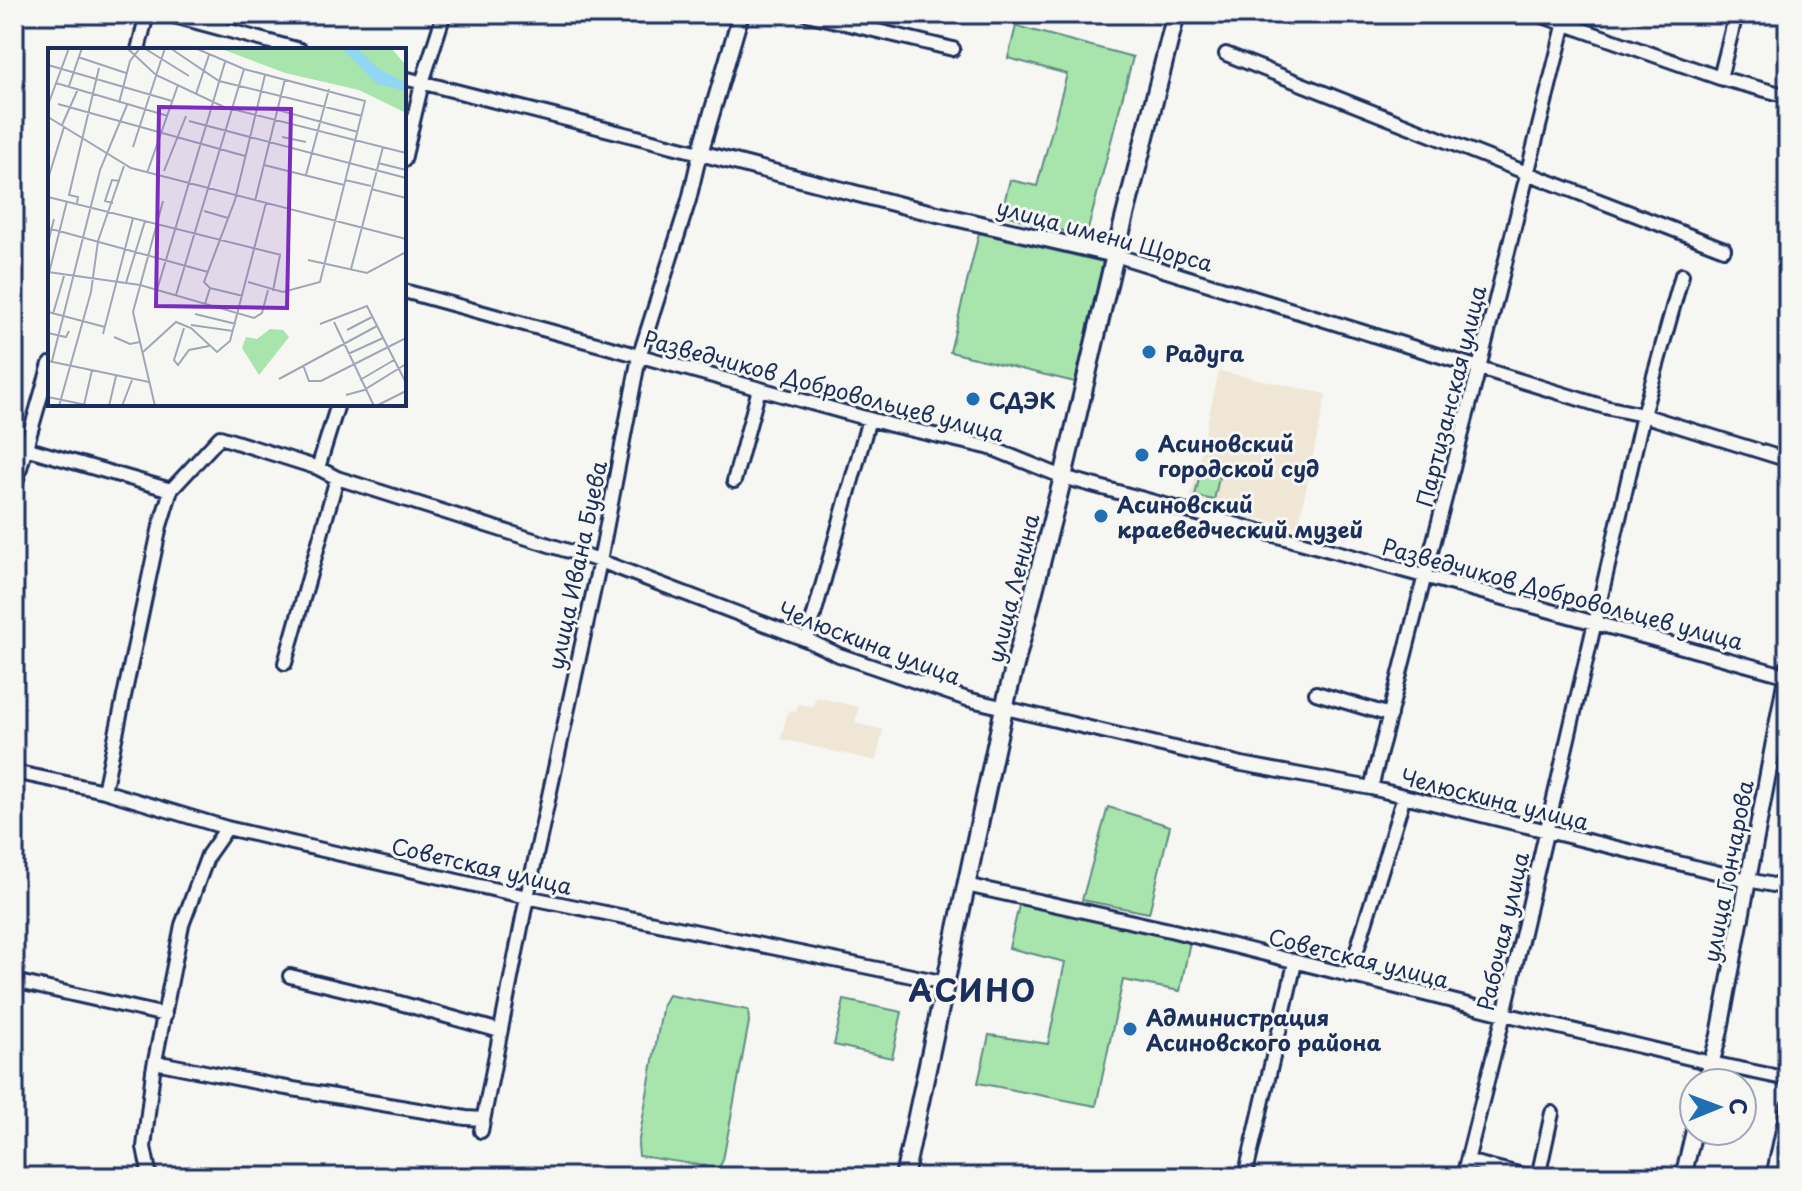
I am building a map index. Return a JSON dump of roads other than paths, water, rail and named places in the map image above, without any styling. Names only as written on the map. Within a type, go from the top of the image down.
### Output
[{"type":"main road","name":"улица Ленина","points":[[904,1177],[1004,708],[1176,14]]},
{"type":"street","points":[[138,48],[147,14]]},
{"type":"street","points":[[167,14],[293,48]]},
{"type":"street","points":[[406,151],[422,83],[444,14]]},
{"type":"street","name":"улица Ивана Буева","points":[[155,1062],[466,1118],[482,1125],[527,897],[600,561],[639,357],[689,200],[741,14]]},
{"type":"street","points":[[807,14],[953,49]]},
{"type":"street","points":[[1537,14],[1565,19],[1720,78],[1788,96]]},
{"type":"street","points":[[1720,78],[1736,14]]},
{"type":"street","name":"Партизанская улица","points":[[1371,788],[1565,19]]},
{"type":"street","points":[[1226,54],[1724,249]]},
{"type":"street","name":"улица имени Щорса","points":[[406,79],[916,209],[1115,255],[1605,407],[1643,415],[1788,460]]},
{"type":"street","name":"Рабочая улица","points":[[1463,1177],[1504,1014],[1643,415],[1682,275]]},
{"type":"street","name":"Разведчиков Добровольцев улица","points":[[406,292],[869,419],[991,448],[1063,477],[1787,673]]},
{"type":"street","points":[[14,489],[48,371]]},
{"type":"street","points":[[734,481],[759,389]]},
{"type":"street","points":[[318,468],[337,406]]},
{"type":"street","points":[[807,640],[869,419]]},
{"type":"street","name":"Челюскина улица","points":[[171,490],[220,437],[318,468],[337,478],[600,561],[839,655],[967,699],[1242,764],[1371,788],[1788,888]]},
{"type":"street","points":[[25,448],[171,490],[160,526],[104,791]]},
{"type":"street","points":[[285,663],[337,478]]},
{"type":"street","name":"улица Гончарова","points":[[1710,1067],[1719,1035],[1787,673]]},
{"type":"street","points":[[1316,693],[1390,715]]},
{"type":"street","name":"Советская улица","points":[[14,772],[104,791],[227,828],[527,897],[946,983]]},
{"type":"street","points":[[1349,976],[1404,796]]},
{"type":"street","points":[[150,1177],[144,1147],[155,1062],[182,925],[208,855],[227,828]]},
{"type":"street","name":"Советская улица","points":[[966,885],[1174,931],[1504,1014],[1788,1079]]},
{"type":"street","points":[[1245,1177],[1295,963]]},
{"type":"street","points":[[290,976],[500,1031]]},
{"type":"street","points":[[14,981],[165,1015]]},
{"type":"street","points":[[1773,1177],[1788,1106]]},
{"type":"street","points":[[1538,1177],[1552,1113]]},
{"type":"street","points":[[1683,1177],[1690,1147]]},
{"type":"street","points":[[1467,1161],[1531,1177]]},
{"type":"place","name":"Радуга","points":[[1149,352]]},
{"type":"place","name":"СДЭК","points":[[973,399]]},
{"type":"place","name":"Асиновский городской суд","points":[[1142,455]]},
{"type":"place","name":"Асиновский краеведческий музей","points":[[1101,516]]},
{"type":"place","name":"Администрация Асиновского района","points":[[1130,1029]]},
{"type":"district","name":"АСИНО","points":[[973,989]]}]
